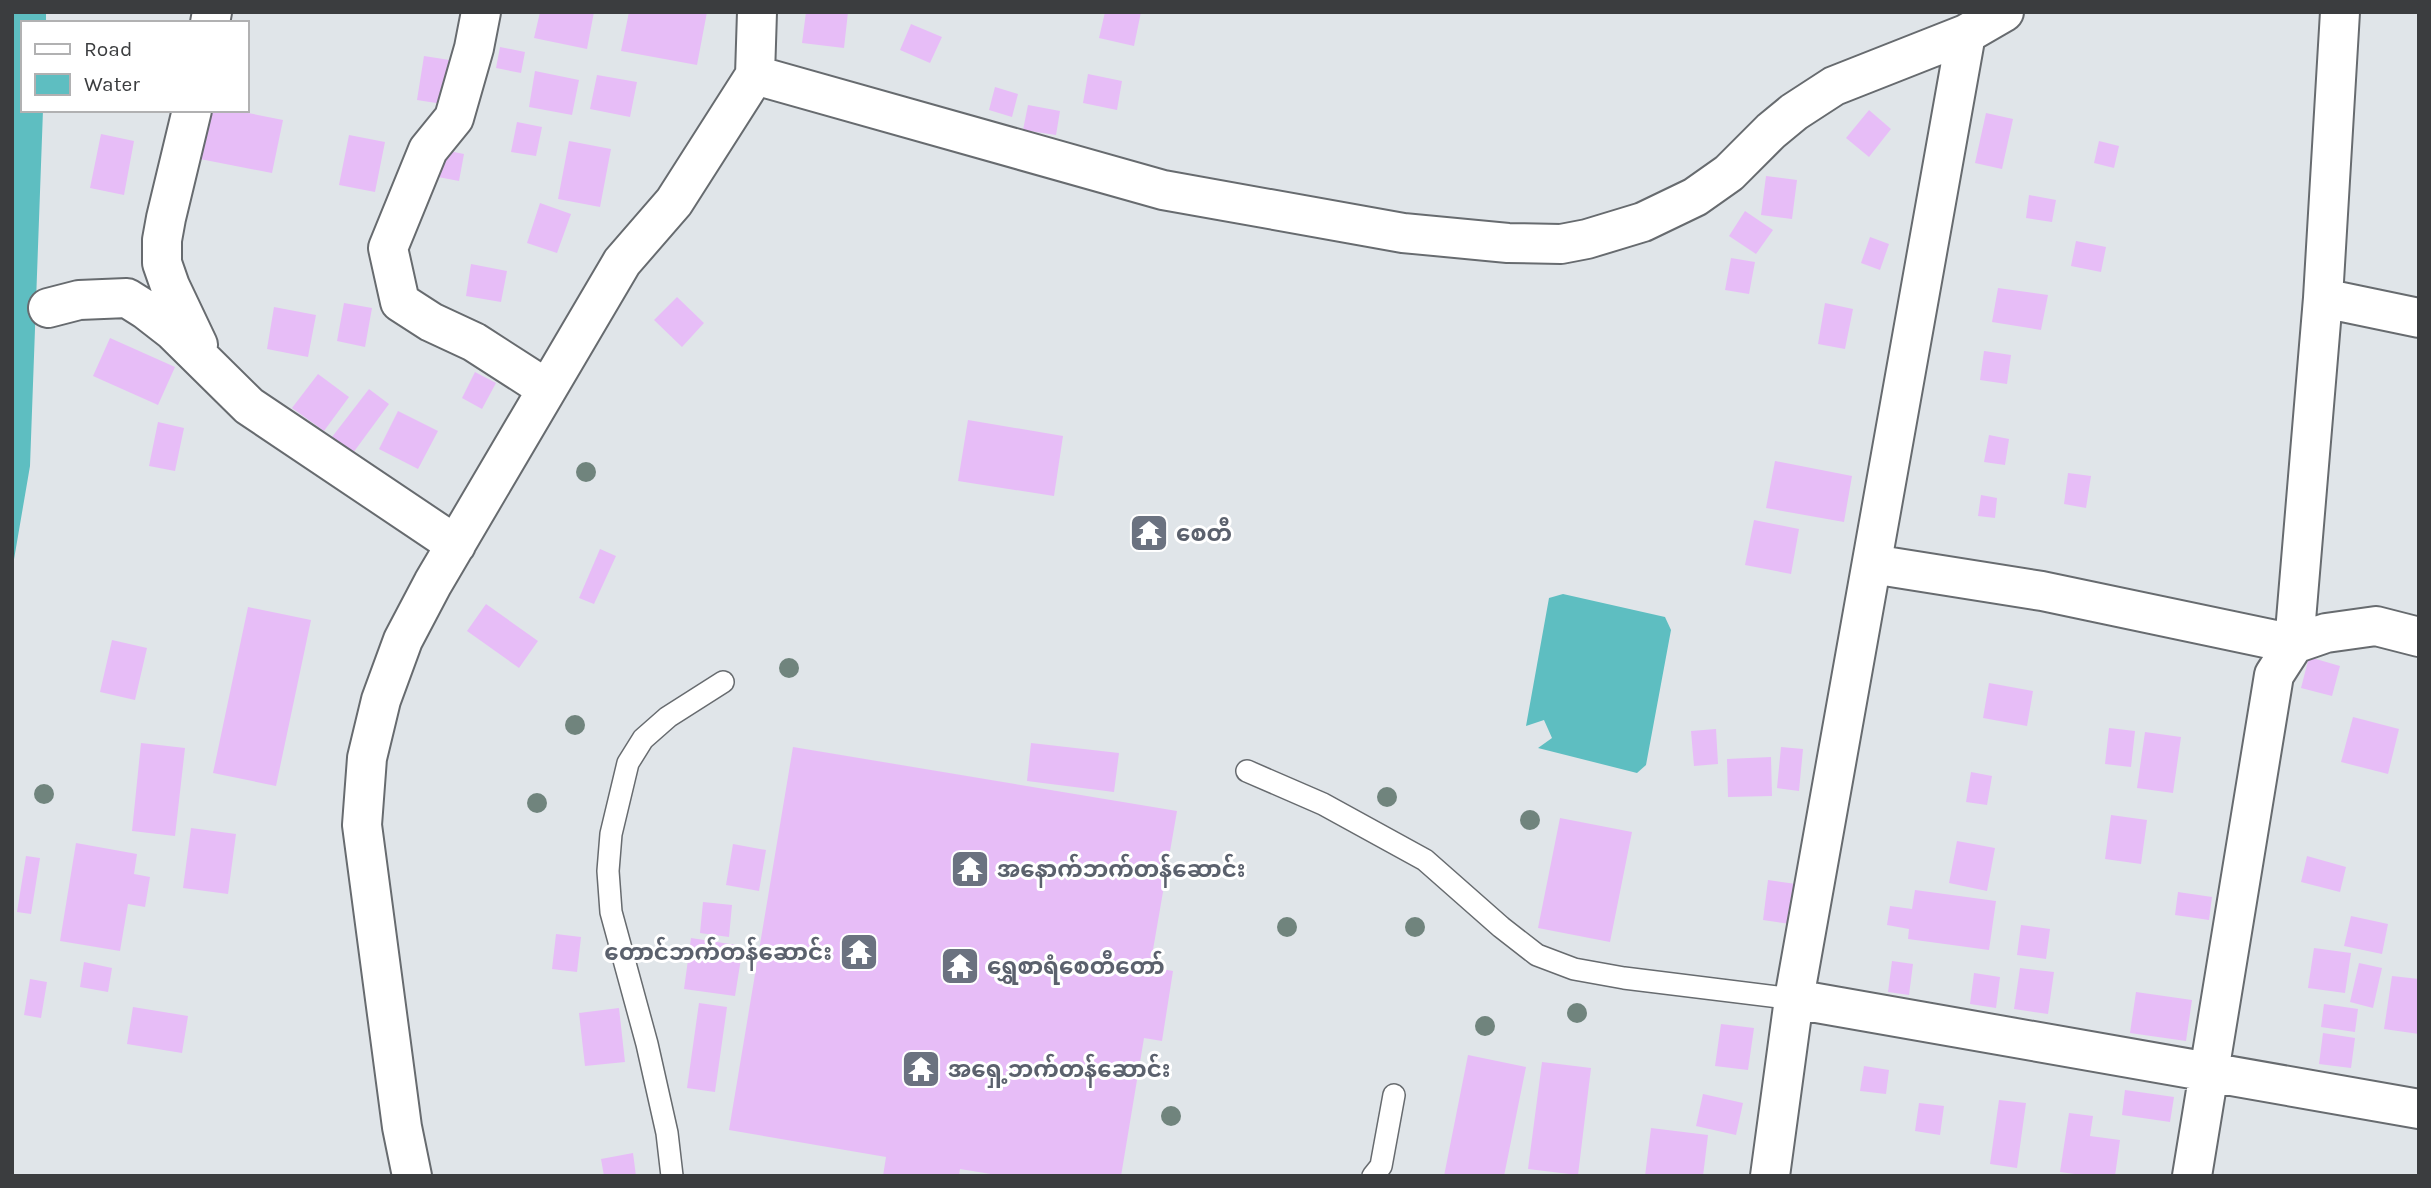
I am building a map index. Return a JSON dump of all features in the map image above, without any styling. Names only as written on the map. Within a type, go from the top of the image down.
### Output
[{"type":"street","points":[[481,12],[474,48],[453,118],[428,150],[388,248],[400,302],[431,322],[474,342],[547,389]]},
{"type":"street","points":[[412,1176],[402,1127],[362,825],[367,758],[381,701],[403,640],[622,262],[674,202],[755,75],[757,12]]},
{"type":"street","points":[[755,75],[1163,190],[1403,233],[1508,243],[1561,244],[1643,222],[1695,197],[1729,173],[1794,112],[1834,86],[1966,34],[2004,12]]},
{"type":"street","points":[[2192,1176],[2274,675],[2294,644],[2323,298],[2340,12]]},
{"type":"street","points":[[1770,1176],[1794,999],[1966,34]]},
{"type":"street","points":[[192,112],[166,218],[162,263],[208,368]]},
{"type":"street","points":[[48,308],[79,299],[128,298],[173,331],[249,406],[456,545]]},
{"type":"street","points":[[2323,298],[2419,318]]},
{"type":"street","points":[[1872,564],[2042,591],[2294,644],[2326,632],[2376,626],[2419,637]]},
{"type":"street","points":[[1794,999],[2419,1109]]},
{"type":"lane","points":[[672,1176],[667,1133],[647,1044],[611,912],[608,871],[611,834],[628,764],[643,739],[668,717],[723,682]]},
{"type":"lane","points":[[1247,771],[1323,804],[1425,860],[1537,955],[1574,969],[1624,978],[1794,999]]},
{"type":"lane","points":[[1373,1176],[1381,1166],[1394,1095]]},
{"type":"water","points":[[12,12],[46,12],[46,21],[21,21],[21,112],[43,112],[30,466],[12,571]]},
{"type":"water","points":[[1563,594],[1665,617],[1671,630],[1646,765],[1637,773],[1538,748],[1552,738],[1544,720],[1526,726],[1549,598]]},
{"type":"building","points":[[540,12],[594,12],[587,49],[534,38]]},
{"type":"building","points":[[629,12],[707,12],[697,65],[621,51]]},
{"type":"building","points":[[806,12],[848,12],[844,48],[802,43]]},
{"type":"building","points":[[1105,12],[1141,12],[1134,46],[1099,38]]},
{"type":"building","points":[[911,24],[942,37],[930,63],[900,50]]},
{"type":"building","points":[[500,47],[525,52],[521,73],[496,68]]},
{"type":"building","points":[[424,56],[456,61],[449,105],[417,100]]},
{"type":"building","points":[[535,71],[579,80],[572,115],[529,107]]},
{"type":"building","points":[[1088,74],[1122,81],[1117,110],[1083,103]]},
{"type":"building","points":[[597,75],[637,82],[630,117],[590,109]]},
{"type":"building","points":[[995,87],[1018,94],[1012,117],[989,110]]},
{"type":"building","points":[[1028,105],[1060,111],[1056,135],[1023,130]]},
{"type":"building","points":[[1869,110],[1891,129],[1869,157],[1846,138]]},
{"type":"building","points":[[209,112],[243,112],[283,120],[272,173],[200,159]]},
{"type":"building","points":[[1986,113],[2013,119],[2002,169],[1975,163]]},
{"type":"building","points":[[517,122],[542,127],[536,156],[511,152]]},
{"type":"building","points":[[101,134],[134,141],[124,195],[90,188]]},
{"type":"building","points":[[349,135],[385,142],[375,192],[339,185]]},
{"type":"building","points":[[569,141],[611,149],[600,207],[558,199]]},
{"type":"building","points":[[2099,141],[2119,146],[2114,168],[2094,163]]},
{"type":"building","points":[[444,150],[464,154],[459,181],[438,177]]},
{"type":"building","points":[[1766,176],[1797,180],[1792,219],[1761,215]]},
{"type":"building","points":[[2029,195],[2056,200],[2052,222],[2026,218]]},
{"type":"building","points":[[540,203],[571,214],[557,253],[527,243]]},
{"type":"building","points":[[1745,211],[1773,230],[1756,254],[1729,236]]},
{"type":"building","points":[[1870,237],[1889,244],[1880,270],[1861,263]]},
{"type":"building","points":[[2076,241],[2106,247],[2101,272],[2071,266]]},
{"type":"building","points":[[1731,258],[1755,262],[1749,294],[1725,290]]},
{"type":"building","points":[[471,264],[507,271],[501,302],[466,296]]},
{"type":"building","points":[[1998,288],[2048,295],[2041,330],[1992,322]]},
{"type":"building","points":[[677,297],[704,323],[682,347],[654,320]]},
{"type":"building","points":[[344,303],[372,308],[365,347],[337,341]]},
{"type":"building","points":[[1825,303],[1853,309],[1845,349],[1818,344]]},
{"type":"building","points":[[274,307],[316,315],[308,357],[267,349]]},
{"type":"building","points":[[110,338],[175,367],[158,405],[93,376]]},
{"type":"building","points":[[1984,351],[2011,355],[2007,384],[1980,380]]},
{"type":"building","points":[[475,372],[496,383],[482,409],[462,398]]},
{"type":"building","points":[[318,374],[349,397],[324,431],[292,408]]},
{"type":"building","points":[[369,389],[389,404],[353,453],[332,437]]},
{"type":"building","points":[[398,411],[438,431],[418,469],[379,449]]},
{"type":"building","points":[[968,420],[1063,436],[1054,496],[958,481]]},
{"type":"building","points":[[158,422],[184,428],[175,471],[149,466]]},
{"type":"building","points":[[1989,435],[2009,439],[2005,465],[1984,462]]},
{"type":"building","points":[[1775,461],[1852,476],[1844,522],[1766,508]]},
{"type":"building","points":[[2068,473],[2091,476],[2086,508],[2064,504]]},
{"type":"building","points":[[1981,495],[1997,498],[1995,518],[1978,516]]},
{"type":"building","points":[[1754,520],[1799,529],[1791,574],[1745,565]]},
{"type":"building","points":[[600,549],[616,556],[594,604],[579,598]]},
{"type":"building","points":[[486,604],[538,641],[519,668],[467,631]]},
{"type":"building","points":[[248,607],[311,620],[276,786],[213,773]]},
{"type":"building","points":[[112,640],[147,648],[135,700],[100,692]]},
{"type":"building","points":[[2309,657],[2340,666],[2332,696],[2301,688]]},
{"type":"building","points":[[1989,683],[2033,691],[2027,726],[1983,718]]},
{"type":"building","points":[[2353,717],[2399,729],[2388,774],[2341,762]]},
{"type":"building","points":[[2109,728],[2135,731],[2131,767],[2105,764]]},
{"type":"building","points":[[1716,729],[1718,764],[1694,766],[1691,731]]},
{"type":"building","points":[[2145,732],[2181,737],[2173,793],[2137,788]]},
{"type":"building","points":[[141,743],[185,748],[175,836],[132,831]]},
{"type":"building","points":[[1031,743],[1119,753],[1114,792],[1027,781]]},
{"type":"building","points":[[793,747],[1177,811],[1150,967],[1173,971],[1162,1041],[1144,1038],[1121,1176],[1003,1176],[960,1169],[959,1176],[883,1176],[886,1157],[729,1130]]},
{"type":"building","points":[[1781,747],[1803,749],[1799,791],[1777,788]]},
{"type":"building","points":[[1771,757],[1772,796],[1728,797],[1727,759]]},
{"type":"building","points":[[1971,772],[1992,776],[1987,805],[1966,802]]},
{"type":"building","points":[[2111,815],[2147,820],[2141,864],[2105,859]]},
{"type":"building","points":[[1560,818],[1632,832],[1610,942],[1538,928]]},
{"type":"building","points":[[191,828],[236,834],[228,894],[183,888]]},
{"type":"building","points":[[1957,841],[1995,848],[1987,891],[1949,883]]},
{"type":"building","points":[[76,843],[137,854],[134,874],[150,877],[145,907],[128,904],[120,951],[60,941]]},
{"type":"building","points":[[733,844],[766,850],[759,891],[726,885]]},
{"type":"building","points":[[26,856],[40,858],[31,914],[17,912]]},
{"type":"building","points":[[2307,856],[2346,867],[2340,892],[2301,882]]},
{"type":"building","points":[[1768,880],[1796,884],[1790,924],[1763,920]]},
{"type":"building","points":[[1915,890],[1996,901],[1989,950],[1908,939],[1909,929],[1887,925],[1890,906],[1912,909]]},
{"type":"building","points":[[2178,892],[2212,897],[2209,920],[2175,915]]},
{"type":"building","points":[[703,902],[732,905],[729,937],[700,933]]},
{"type":"building","points":[[2351,916],[2388,924],[2382,954],[2344,946]]},
{"type":"building","points":[[2021,925],[2050,929],[2046,959],[2017,955]]},
{"type":"building","points":[[556,934],[581,937],[577,972],[552,969]]},
{"type":"building","points":[[691,938],[743,946],[735,996],[684,989]]},
{"type":"building","points":[[2314,948],[2351,953],[2345,993],[2308,988]]},
{"type":"building","points":[[1892,961],[1913,964],[1909,995],[1888,992]]},
{"type":"building","points":[[84,962],[112,968],[108,992],[80,987]]},
{"type":"building","points":[[2359,963],[2382,968],[2373,1008],[2350,1002]]},
{"type":"building","points":[[2020,968],[2054,972],[2048,1014],[2014,1009]]},
{"type":"building","points":[[1974,973],[2000,977],[1996,1008],[1970,1004]]},
{"type":"building","points":[[2392,976],[2419,979],[2419,1034],[2384,1029]]},
{"type":"building","points":[[30,979],[47,982],[41,1018],[24,1015]]},
{"type":"building","points":[[2136,992],[2192,1000],[2186,1041],[2130,1033]]},
{"type":"building","points":[[699,1003],[727,1007],[715,1092],[687,1088]]},
{"type":"building","points":[[2324,1004],[2358,1009],[2355,1032],[2321,1027]]},
{"type":"building","points":[[133,1007],[188,1016],[182,1053],[127,1044]]},
{"type":"building","points":[[619,1008],[625,1062],[585,1066],[579,1013]]},
{"type":"building","points":[[1721,1024],[1754,1028],[1748,1070],[1715,1066]]},
{"type":"building","points":[[2323,1033],[2355,1038],[2351,1068],[2319,1064]]},
{"type":"building","points":[[1468,1055],[1526,1067],[1504,1176],[1444,1176]]},
{"type":"building","points":[[1542,1062],[1591,1068],[1578,1175],[1528,1169]]},
{"type":"building","points":[[1864,1066],[1889,1070],[1886,1094],[1860,1091]]},
{"type":"building","points":[[2125,1090],[2174,1097],[2170,1122],[2122,1115]]},
{"type":"building","points":[[1703,1094],[1743,1103],[1736,1135],[1696,1126]]},
{"type":"building","points":[[1999,1100],[2026,1103],[2017,1168],[1990,1164]]},
{"type":"building","points":[[1919,1103],[1944,1106],[1940,1135],[1915,1131]]},
{"type":"building","points":[[2069,1113],[2093,1116],[2090,1136],[2120,1140],[2115,1176],[2060,1172]]},
{"type":"building","points":[[1651,1128],[1708,1135],[1703,1176],[1645,1176]]},
{"type":"building","points":[[633,1153],[636,1176],[604,1176],[601,1159]]},
{"type":"place","name":"စေတီ","points":[[1149,533]]},
{"type":"place","name":"အနောက်ဘက်တန်ဆောင်း","points":[[970,869]]},
{"type":"place","name":"တောင်ဘက်တန်ဆောင်း","points":[[859,952]]},
{"type":"place","name":"ရွှေစာရံစေတီတော်","points":[[960,966]]},
{"type":"place","name":"အရှေ့ဘက်တန်ဆောင်း","points":[[921,1069]]}]
